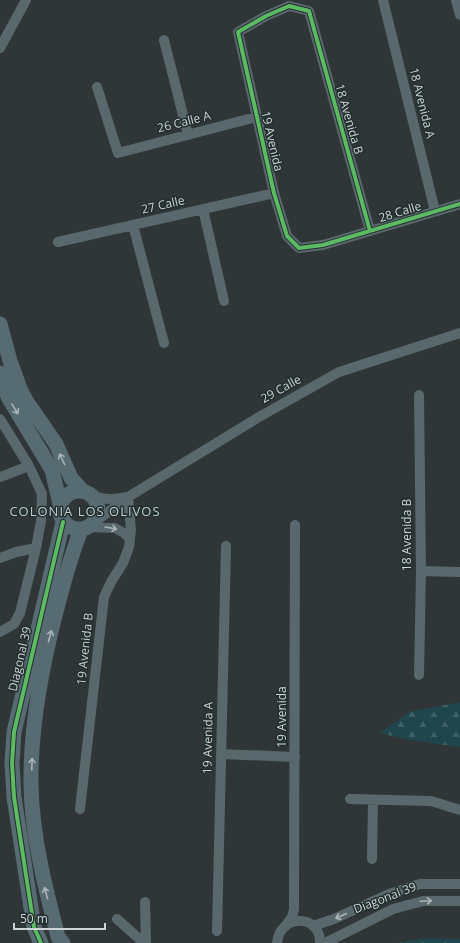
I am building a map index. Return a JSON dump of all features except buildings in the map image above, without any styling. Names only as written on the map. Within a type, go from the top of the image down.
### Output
[{"type":"street","points":[[0,48],[26,0]]},
{"type":"street","name":"18 Avenida A","points":[[383,0],[435,211]]},
{"type":"street","points":[[456,0],[460,15]]},
{"type":"street","name":"18 Avenida B","points":[[238,32],[266,16],[289,6],[309,11],[370,231]]},
{"type":"street","name":"19 Avenida","points":[[238,32],[274,193],[287,236],[299,248]]},
{"type":"street","points":[[164,40],[188,135]]},
{"type":"street","name":"26 Calle A","points":[[97,86],[118,153],[256,117]]},
{"type":"street","name":"27 Calle","points":[[58,242],[274,193]]},
{"type":"street","name":"28 Calle","points":[[299,248],[323,245],[460,204]]},
{"type":"street","points":[[203,209],[224,301]]},
{"type":"street","points":[[133,225],[164,344]]},
{"type":"street","points":[[0,324],[10,360],[21,391],[56,444],[71,478],[95,500],[98,511],[88,526]]},
{"type":"street","name":"29 Calle","points":[[88,526],[128,497],[259,417],[339,372],[460,333]]},
{"type":"street","points":[[0,373],[8,397],[52,470],[60,504],[60,516],[63,522],[71,528],[88,526],[115,528],[120,530],[130,539]]},
{"type":"street","name":"18 Avenida B","points":[[419,396],[421,571],[419,675]]},
{"type":"street","name":"Diagonal 39","points":[[0,419],[29,466],[42,494],[41,521],[20,614],[14,624],[2,631]]},
{"type":"street","points":[[0,478],[29,466]]},
{"type":"street","points":[[60,504],[69,493],[76,491],[88,493]]},
{"type":"street","name":"29 Calle","points":[[88,493],[101,499],[118,499],[128,497]]},
{"type":"street","name":"19 Avenida B","points":[[80,809],[104,597],[127,554],[131,530],[128,497]]},
{"type":"street","name":"Diagonal 39","points":[[41,943],[34,927],[14,797],[12,763],[14,732],[63,522]]},
{"type":"street","name":"19 Avenida","points":[[274,942],[279,932],[292,917],[294,909],[295,525]]},
{"type":"street","name":"Diagonal 39","points":[[63,943],[58,937],[45,887],[35,832],[31,785],[33,736],[47,648],[72,554],[88,526]]},
{"type":"street","name":"19 Avenida A","points":[[217,931],[226,546]]},
{"type":"street","points":[[0,558],[16,552],[36,548]]},
{"type":"street","points":[[421,571],[460,572]]},
{"type":"street","points":[[221,754],[295,758]]},
{"type":"street","points":[[350,799],[431,801],[460,810]]},
{"type":"street","points":[[372,860],[373,800]]},
{"type":"street","name":"Diagonal 39","points":[[313,926],[334,919],[389,894],[420,884],[460,884]]},
{"type":"street","name":"Diagonal 39","points":[[325,943],[394,909],[423,901],[460,901]]},
{"type":"street","points":[[145,902],[145,943]]},
{"type":"street","points":[[294,909],[297,916],[302,921],[313,926],[318,934],[320,943]]},
{"type":"street","points":[[117,919],[145,943]]},
{"type":"street","points":[[287,924],[302,921]]},
{"type":"green space","points":[[460,702],[460,747],[409,740],[380,733],[409,712]]},
{"type":"green space","points":[[426,938],[460,939],[460,943],[396,943]]},
{"type":"cycle path","points":[[370,231],[309,11],[289,6],[266,16],[238,32],[274,193],[287,236],[299,248],[323,245],[460,204]]},
{"type":"cycle path","points":[[41,943],[34,927],[14,797],[12,763],[14,732],[63,522]]},
{"type":"district","name":"COLONIA LOS OLIVOS","points":[[85,511]]}]
